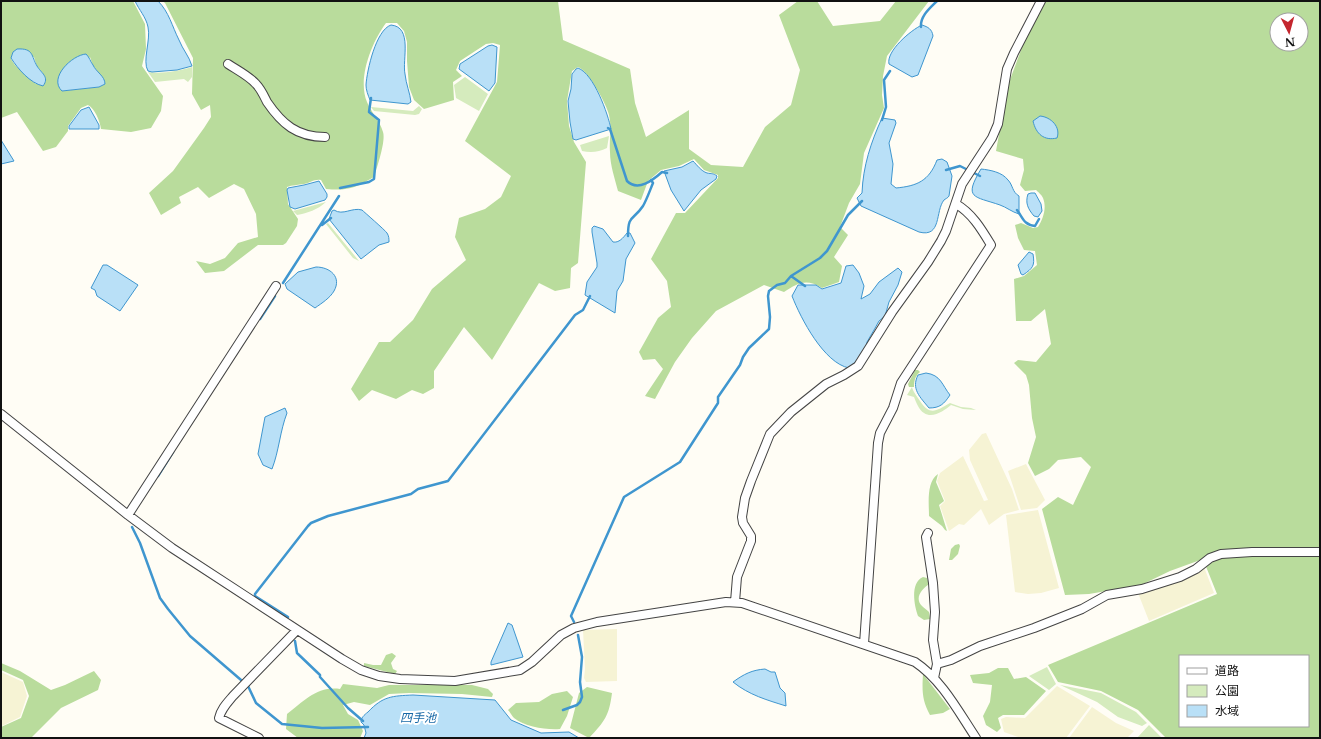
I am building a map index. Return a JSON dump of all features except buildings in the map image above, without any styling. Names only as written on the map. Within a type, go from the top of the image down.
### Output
[{"type":"street","points":[[735,602],[737,577],[751,541],[751,536],[743,523],[742,517],[745,498],[750,481],[770,434],[790,412],[826,384],[858,366],[892,312],[928,262],[941,241],[956,204],[962,184],[992,138],[998,124],[1007,69],[1041,1]]},
{"type":"street","points":[[228,64],[256,83],[268,104],[280,119],[296,131],[306,136],[325,137]]},
{"type":"street","points":[[864,644],[878,443],[880,433],[893,408],[901,383],[991,245],[971,216],[956,204]]},
{"type":"street","points":[[128,515],[276,286]]},
{"type":"street","points":[[1,414],[172,548],[361,670],[379,676],[400,679],[455,681],[520,670],[532,662],[561,635],[574,628],[605,621],[726,602],[735,602],[742,603],[915,662],[934,678],[976,738]]},
{"type":"street","points":[[928,534],[926,537],[933,583],[935,612],[933,640],[936,664],[934,678]]},
{"type":"street","points":[[936,664],[951,660],[980,646],[1034,628],[1082,609],[1106,595],[1142,589],[1180,577],[1196,569],[1210,558],[1221,554],[1252,552],[1320,552]]},
{"type":"street","points":[[259,738],[219,718],[224,706],[297,630]]},
{"type":"shaded area","points":[[986,433],[1012,489],[1019,510],[1004,514],[989,525],[981,509],[964,525],[959,524],[949,531],[940,506],[945,501],[937,481],[940,473],[963,456],[984,501],[988,500],[970,460],[969,450],[982,434]]},
{"type":"shaded area","points":[[1026,464],[1045,500],[1037,508],[1021,510],[1008,471]]},
{"type":"shaded area","points":[[1038,510],[1059,588],[1041,593],[1028,594],[1015,592],[1006,515]]},
{"type":"shaded area","points":[[1204,567],[1214,593],[1149,621],[1138,593]]},
{"type":"shaded area","points":[[617,629],[617,681],[586,682],[584,678],[583,630]]},
{"type":"shaded area","points":[[1,672],[23,682],[27,696],[20,717],[2,726],[1,725]]},
{"type":"shaded area","points":[[1057,686],[1090,706],[1066,738],[1021,738],[1004,732],[1001,719],[1006,717],[1025,718]]},
{"type":"shaded area","points":[[1092,707],[1116,723],[1134,731],[1127,738],[1069,738]]},
{"type":"green space","points":[[1,1],[133,1],[145,24],[146,49],[142,66],[163,96],[161,111],[151,128],[131,132],[101,129],[97,116],[93,109],[88,105],[81,108],[68,126],[68,131],[56,147],[43,151],[17,112],[1,118]],"holes":[[[13,52],[34,57],[37,67],[43,73],[36,84],[15,65],[11,59]],[[90,57],[93,66],[103,78],[105,84],[99,87],[62,91]]]},
{"type":"green space","points":[[162,1],[558,1],[563,40],[630,69],[635,103],[646,137],[689,110],[689,149],[711,165],[743,167],[765,127],[791,105],[800,70],[779,15],[798,1],[817,1],[833,26],[880,21],[896,1],[929,1],[887,56],[883,76],[882,95],[884,108],[864,153],[860,184],[849,203],[840,227],[848,235],[834,257],[842,266],[839,282],[822,288],[807,282],[798,284],[784,292],[764,285],[716,311],[692,338],[675,362],[655,399],[645,396],[663,369],[655,359],[643,360],[639,352],[658,318],[671,307],[667,281],[651,259],[676,213],[685,213],[718,178],[718,175],[704,170],[694,159],[679,166],[661,170],[648,181],[641,200],[618,191],[611,162],[608,110],[592,81],[587,74],[578,67],[572,71],[567,101],[569,126],[574,142],[586,162],[578,263],[571,268],[570,288],[555,291],[539,283],[492,360],[464,327],[434,371],[434,388],[423,394],[412,390],[396,399],[372,390],[359,401],[351,389],[379,342],[390,342],[413,320],[432,289],[466,260],[455,237],[459,218],[485,209],[501,197],[511,176],[465,141],[497,82],[500,45],[493,43],[486,44],[460,61],[456,70],[462,76],[453,82],[454,100],[424,109],[414,100],[409,87],[407,42],[404,31],[397,23],[386,23],[371,50],[365,71],[364,82],[364,92],[367,102],[380,124],[384,136],[381,154],[374,177],[362,184],[340,190],[326,189],[321,180],[287,187],[288,204],[298,219],[297,226],[286,243],[283,245],[258,245],[224,271],[205,273],[196,261],[210,264],[225,258],[238,243],[258,237],[256,214],[244,189],[234,184],[209,198],[198,187],[179,197],[181,203],[161,215],[149,193],[173,171],[211,117],[210,105],[201,110],[192,94],[193,58],[165,3]]},
{"type":"green space","points":[[1046,1],[1320,1],[1320,738],[1166,738],[1138,710],[1101,691],[1058,682],[1048,665],[1217,594],[1203,559],[1170,571],[1141,585],[1089,594],[1065,595],[1042,509],[1058,497],[1073,505],[1091,467],[1081,457],[1058,460],[1049,469],[1035,476],[1028,463],[1036,437],[1032,418],[1029,385],[1026,375],[1014,363],[1018,360],[1036,362],[1051,344],[1045,309],[1031,321],[1016,321],[1014,279],[1024,276],[1037,265],[1035,251],[1024,250],[1018,238],[1015,225],[1021,223],[1033,228],[1038,227],[1043,217],[1045,206],[1041,195],[1036,190],[1025,191],[1020,185],[1024,170],[1023,159],[996,151],[1008,85],[1024,42]]},
{"type":"green space","points":[[192,67],[192,77],[188,82],[184,79],[155,82],[148,72],[170,72]]},
{"type":"green space","points":[[465,77],[488,94],[479,111],[456,98],[454,85]]},
{"type":"green space","points":[[419,106],[422,109],[419,114],[415,115],[374,111],[371,107],[413,111]]},
{"type":"green space","points":[[609,136],[607,148],[595,152],[582,151],[580,145]]},
{"type":"green space","points":[[326,202],[316,209],[305,213],[297,215],[293,211]]},
{"type":"green space","points":[[328,223],[359,261],[353,258],[326,224]]},
{"type":"green space","points":[[915,370],[920,372],[915,379],[914,387],[909,387],[908,384]]},
{"type":"green space","points":[[912,387],[927,409],[934,411],[950,403],[976,410],[963,409],[951,405],[939,413],[927,415],[918,406],[914,397],[907,395]]},
{"type":"green space","points":[[938,474],[936,482],[944,501],[939,505],[947,531],[929,516],[930,488],[934,478]]},
{"type":"green space","points":[[959,544],[958,554],[952,560],[949,560],[951,549],[955,545]]},
{"type":"green space","points":[[923,577],[927,578],[929,584],[920,594],[919,600],[922,606],[929,612],[930,619],[924,620],[918,616],[914,600],[916,584]]},
{"type":"green space","points":[[392,653],[396,656],[391,663],[393,669],[397,671],[395,674],[364,666],[364,663],[381,665],[386,655]]},
{"type":"green space","points":[[1,663],[20,671],[51,690],[94,671],[101,680],[98,690],[61,708],[31,738],[1,738],[1,727],[21,718],[29,696],[23,680],[1,670]]},
{"type":"green space","points":[[1047,667],[1056,684],[1049,690],[1029,676]]},
{"type":"green space","points":[[998,668],[1008,668],[1014,679],[1026,677],[1046,691],[1024,715],[1003,715],[998,718],[1001,728],[997,732],[986,725],[983,716],[990,702],[992,685],[973,683],[970,675],[989,673]]},
{"type":"green space","points":[[923,674],[950,709],[943,713],[930,715],[925,705],[923,695]]},
{"type":"green space","points":[[343,684],[377,688],[389,685],[472,685],[488,689],[493,694],[492,697],[462,694],[389,694],[370,705],[354,702],[343,705],[348,714],[358,720],[363,731],[360,738],[298,738],[286,729],[287,714],[299,704],[318,692],[340,689]]},
{"type":"green space","points":[[1060,685],[1101,693],[1136,712],[1147,723],[1142,726],[1118,717],[1097,702]]},
{"type":"green space","points":[[587,687],[612,693],[608,713],[599,727],[589,738],[570,728],[579,693]]},
{"type":"green space","points":[[567,691],[573,697],[567,716],[560,729],[548,729],[524,724],[514,718],[508,710],[516,703],[539,702],[552,694]]},
{"type":"green space","points":[[1149,725],[1162,738],[1137,738]]},
{"type":"water","points":[[135,1],[158,1],[162,5],[168,14],[192,66],[177,70],[148,71],[146,67],[146,56],[149,32],[146,20]]},
{"type":"water","points":[[391,25],[398,27],[404,38],[404,68],[411,102],[408,104],[370,100],[367,91],[367,78],[373,51],[381,34]]},
{"type":"water","points":[[922,25],[932,32],[933,36],[918,75],[912,77],[889,64],[889,59],[895,47],[912,31]]},
{"type":"water","points":[[492,45],[497,47],[495,83],[489,91],[459,69],[460,64]]},
{"type":"water","points":[[17,49],[26,50],[31,53],[46,80],[43,86],[29,79],[11,58],[13,52]]},
{"type":"water","points":[[86,54],[104,79],[105,84],[99,87],[62,91],[58,86],[60,74],[74,58]]},
{"type":"water","points":[[578,68],[584,72],[595,86],[607,114],[611,129],[576,140],[573,139],[568,101],[571,89],[572,74]]},
{"type":"water","points":[[89,107],[99,125],[99,129],[69,129],[69,126],[81,110]]},
{"type":"water","points":[[1040,116],[1048,118],[1054,123],[1058,130],[1057,138],[1052,139],[1044,137],[1038,133],[1033,121]]},
{"type":"water","points":[[882,118],[895,120],[896,123],[889,143],[893,164],[891,184],[896,188],[916,184],[926,178],[937,160],[942,159],[947,162],[952,176],[949,196],[941,205],[937,222],[931,231],[926,233],[919,232],[861,206],[857,198],[862,193],[868,154]]},
{"type":"water","points":[[1,140],[14,161],[1,164]]},
{"type":"water","points":[[693,161],[703,171],[717,176],[716,179],[701,190],[684,211],[671,190],[664,171],[682,167]]},
{"type":"water","points":[[981,169],[999,173],[1008,180],[1015,193],[1019,196],[1019,214],[1002,206],[978,198],[974,195],[972,191],[973,186]]},
{"type":"water","points":[[319,181],[327,194],[325,200],[295,209],[290,207],[287,190],[288,188]]},
{"type":"water","points":[[1035,193],[1041,204],[1042,211],[1038,217],[1034,216],[1028,206],[1028,194]]},
{"type":"water","points":[[358,209],[362,210],[387,233],[389,236],[389,242],[379,245],[361,259],[329,219],[332,211],[334,210],[337,212],[344,212]]},
{"type":"water","points":[[594,226],[603,229],[613,242],[619,241],[627,233],[630,233],[635,243],[626,259],[623,281],[617,291],[615,313],[585,295],[587,282],[597,267],[592,232],[592,228]]},
{"type":"water","points":[[1029,252],[1033,254],[1034,261],[1031,268],[1023,275],[1021,274],[1018,265]]},
{"type":"water","points":[[103,265],[107,265],[138,285],[120,311],[97,296],[95,290],[91,288]]},
{"type":"water","points":[[853,265],[859,273],[864,286],[861,299],[870,294],[879,282],[898,268],[902,272],[898,285],[889,302],[885,316],[879,321],[867,342],[866,348],[849,368],[831,358],[814,339],[807,328],[792,296],[798,285],[816,285],[822,289],[841,283],[846,266]]},
{"type":"water","points":[[321,267],[330,271],[336,277],[337,281],[332,294],[315,308],[287,289],[285,284],[298,272]]},
{"type":"water","points":[[926,373],[938,378],[950,395],[944,403],[939,406],[929,408],[916,389],[916,380],[918,375]]},
{"type":"water","points":[[285,408],[287,413],[272,469],[263,465],[258,454],[265,417]]},
{"type":"water","points":[[508,623],[512,625],[523,657],[491,665],[491,662]]},
{"type":"water","points":[[765,669],[775,672],[780,688],[785,693],[786,706],[752,694],[733,682],[748,673]]},
{"type":"water","name":"四手池","points":[[413,695],[495,700],[511,720],[541,733],[569,732],[579,738],[364,738],[366,733],[364,725],[361,722],[364,715],[373,707],[388,698]]},
{"type":"waterway","points":[[921,27],[922,19],[937,1]]},
{"type":"waterway","points":[[882,120],[886,107],[884,80],[890,71]]},
{"type":"waterway","points":[[340,188],[369,182],[374,179],[379,120],[369,112],[371,98]]},
{"type":"waterway","points":[[608,128],[610,129],[627,181],[631,184],[641,185],[650,181],[662,172],[667,173]]},
{"type":"waterway","points":[[946,170],[960,166],[980,176]]},
{"type":"waterway","points":[[628,236],[630,221],[643,206],[653,183],[651,180]]},
{"type":"waterway","points":[[283,283],[339,196]]},
{"type":"waterway","points":[[791,276],[820,258],[827,251],[848,215],[862,201]]},
{"type":"waterway","points":[[1017,210],[1024,221],[1028,224],[1035,226],[1039,219]]},
{"type":"waterway","points":[[322,225],[331,218]]},
{"type":"waterway","points":[[574,622],[571,616],[624,497],[680,462],[718,403],[718,397],[740,365],[749,348],[769,329],[769,291],[777,285],[785,283],[791,276],[805,286]]},
{"type":"waterway","points":[[260,319],[275,296]]},
{"type":"waterway","points":[[288,617],[255,596],[255,594],[308,526],[311,523],[328,516],[411,494],[418,489],[448,481],[575,315],[583,310],[590,296]]},
{"type":"waterway","points":[[158,476],[173,452]]},
{"type":"waterway","points":[[132,527],[140,543],[160,598],[190,636],[248,686],[256,703],[282,724],[322,728],[368,727]]},
{"type":"waterway","points":[[563,710],[577,705],[582,697],[580,682],[582,657],[578,635]]},
{"type":"waterway","points":[[295,641],[297,653],[320,675],[320,677],[348,708],[363,721]]}]
